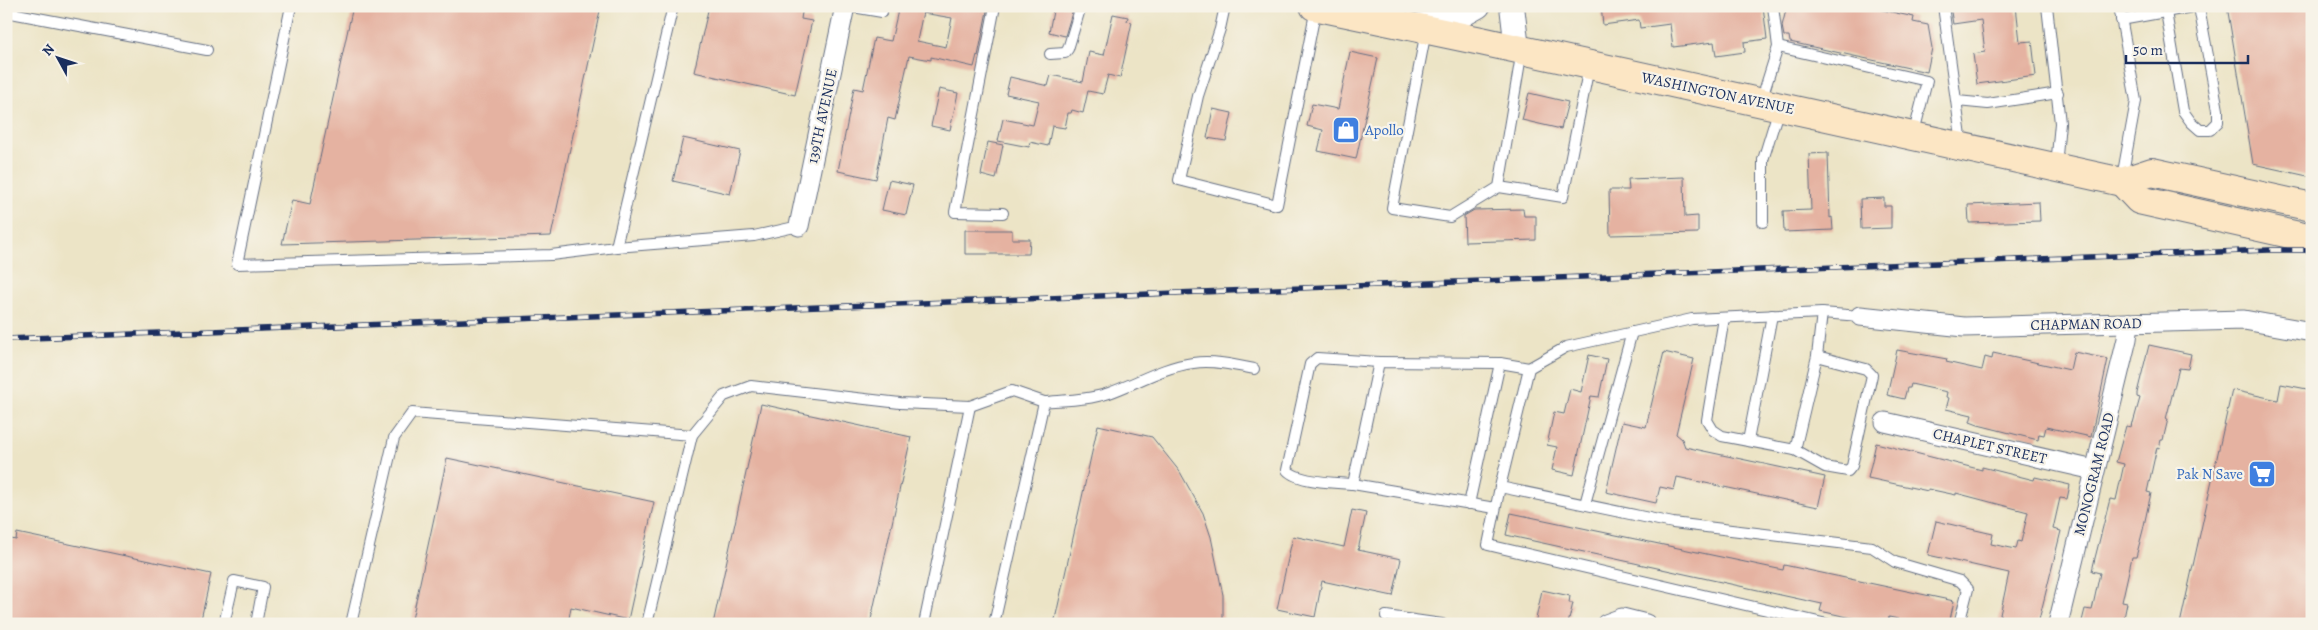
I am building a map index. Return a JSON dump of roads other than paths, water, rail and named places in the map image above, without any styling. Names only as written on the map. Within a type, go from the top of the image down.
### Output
[{"type":"main road","name":"WASHINGTON AVENUE","points":[[1325,8],[2122,182]]},
{"type":"main road","points":[[2312,208],[2152,172],[2122,182],[2139,200],[2312,239]]},
{"type":"street","name":"139TH AVENUE","points":[[799,226],[846,6]]},
{"type":"street","points":[[1416,28],[1453,20],[1478,6]]},
{"type":"street","points":[[1512,6],[1519,49]]},
{"type":"street","name":"CHAPMAN ROAD","points":[[1860,316],[1964,327],[2244,320],[2312,332]]},
{"type":"street","name":"MONOGRAM ROAD","points":[[2058,624],[2127,339],[2128,323]]},
{"type":"street","name":"CHAPLET STREET","points":[[1885,422],[2094,470]]},
{"type":"street","points":[[1614,621],[1646,624]]},
{"type":"lane","points":[[291,6],[237,264],[550,255],[616,247],[754,236],[799,226]]},
{"type":"lane","points":[[616,247],[673,6]]},
{"type":"lane","points":[[846,6],[882,12],[883,6]]},
{"type":"lane","points":[[995,6],[955,212],[1003,213]]},
{"type":"lane","points":[[1050,54],[1064,53],[1068,49],[1082,6]]},
{"type":"lane","points":[[1225,6],[1220,29],[1198,96],[1179,180],[1277,205],[1325,8]]},
{"type":"lane","points":[[1763,222],[1763,160],[1778,47],[1773,6]]},
{"type":"lane","points":[[1943,6],[1962,147]]},
{"type":"lane","points":[[2047,6],[2060,122],[2056,167]]},
{"type":"lane","points":[[2119,6],[2136,101],[2122,182]]},
{"type":"lane","points":[[2122,20],[2165,9],[2198,7],[2218,110],[2218,122],[2210,130],[2200,130],[2183,111],[2165,9]]},
{"type":"lane","points":[[6,12],[208,50]]},
{"type":"lane","points":[[1416,28],[1392,208],[1450,217],[1499,187],[1563,197],[1590,65]]},
{"type":"lane","points":[[1778,47],[1927,81],[1913,136]]},
{"type":"lane","points":[[1499,187],[1519,49]]},
{"type":"lane","points":[[1957,101],[1988,104],[2058,93]]},
{"type":"lane","points":[[1796,450],[1817,356],[1822,313]]},
{"type":"lane","points":[[1495,508],[1291,475],[1286,470],[1310,364],[1317,358],[1379,362],[1500,363],[1529,368],[1566,348],[1692,319],[1822,313],[1860,316]]},
{"type":"lane","points":[[1748,441],[1772,315]]},
{"type":"lane","points":[[1724,318],[1707,420],[1713,430],[1722,436],[1796,450],[1825,467],[1848,471],[1852,466],[1872,375],[1866,369],[1817,356]]},
{"type":"lane","points":[[1585,504],[1632,332]]},
{"type":"lane","points":[[647,624],[692,435],[724,396],[751,386],[900,403],[970,406],[1012,390],[1044,402],[1091,398],[1166,369],[1194,362],[1226,364],[1254,369]]},
{"type":"lane","points":[[1353,484],[1379,362]]},
{"type":"lane","points":[[1469,504],[1500,363]]},
{"type":"lane","points":[[1529,368],[1495,508],[1488,545],[1827,624]]},
{"type":"lane","points":[[994,624],[1044,402]]},
{"type":"lane","points":[[924,624],[970,406]]},
{"type":"lane","points":[[351,624],[394,438],[412,413],[692,435]]},
{"type":"lane","points":[[1500,487],[1674,523],[1872,547],[1895,562],[1965,584],[1968,590],[1959,624]]},
{"type":"lane","points":[[224,624],[234,581],[263,587],[256,624]]},
{"type":"lane","points":[[1386,616],[1442,624]]},
{"type":"railway","points":[[6,339],[2269,250],[2312,250]]},
{"type":"place","name":"Apollo","points":[[1346,130]]},
{"type":"place","name":"Pak N Save","points":[[2262,474]]}]
